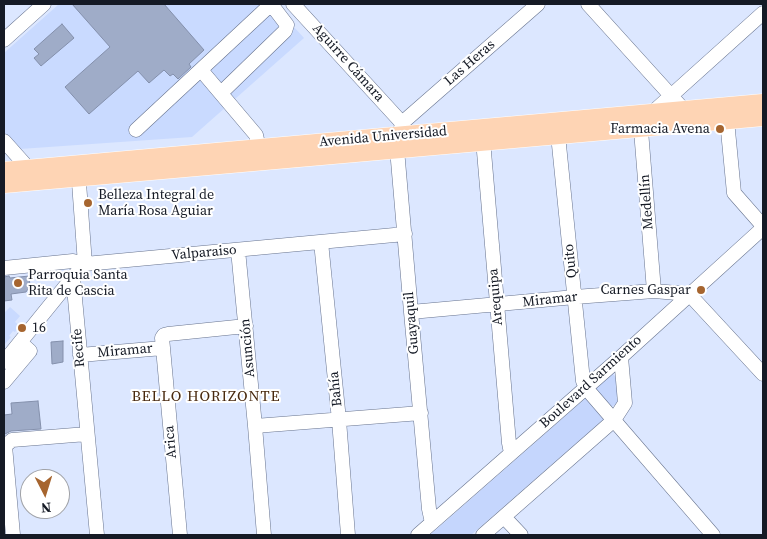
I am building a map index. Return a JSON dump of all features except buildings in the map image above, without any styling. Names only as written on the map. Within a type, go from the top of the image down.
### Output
[{"type":"main road","name":"Avenida Universidad","points":[[684,117],[763,103]]},
{"type":"main road","name":"Avenida Universidad","points":[[400,136],[483,140],[558,135],[645,117]]},
{"type":"main road","name":"Avenida Universidad","points":[[4,171],[30,175],[78,171],[260,154],[400,136],[645,117],[727,120],[763,117]]},
{"type":"main road","name":"Avenida Universidad","points":[[4,184],[30,175]]},
{"type":"street","points":[[4,40],[44,4]]},
{"type":"street","name":"Aguirre Cámara","points":[[293,4],[400,136]]},
{"type":"street","name":"Las Heras","points":[[400,136],[538,4]]},
{"type":"street","points":[[588,4],[670,96],[684,117]]},
{"type":"street","points":[[136,130],[266,8],[274,8],[287,25],[285,31],[221,93]]},
{"type":"street","points":[[645,117],[763,13]]},
{"type":"street","points":[[201,70],[256,136],[260,154]]},
{"type":"street","name":"Medellín","points":[[645,117],[654,291]]},
{"type":"street","points":[[727,120],[734,193],[763,227]]},
{"type":"street","name":"Quito","points":[[558,135],[583,381],[586,388]]},
{"type":"street","name":"Guayaquil","points":[[400,136],[411,312],[429,509],[432,523]]},
{"type":"street","name":"Arequipa","points":[[483,140],[496,305],[511,453]]},
{"type":"street","points":[[4,141],[30,175]]},
{"type":"street","points":[[4,362],[85,264],[78,171]]},
{"type":"street","name":"Boulevard Sarmiento","points":[[418,535],[586,388],[763,227]]},
{"type":"street","name":"Valparaiso","points":[[4,268],[73,262],[85,264],[405,234]]},
{"type":"street","name":"Bahía","points":[[321,242],[340,420],[348,535]]},
{"type":"street","name":"Asunción","points":[[238,250],[256,426],[264,535]]},
{"type":"street","name":"Recife","points":[[73,277],[97,535]]},
{"type":"street","name":"Miramar","points":[[411,312],[654,291],[689,294]]},
{"type":"street","points":[[689,294],[763,374]]},
{"type":"street","name":"Miramar","points":[[80,355],[163,348],[162,338],[164,335],[246,326]]},
{"type":"street","points":[[4,382],[30,351],[20,342]]},
{"type":"street","name":"Arica","points":[[163,348],[180,535]]},
{"type":"street","points":[[621,356],[629,437]]},
{"type":"street","points":[[586,388],[714,535]]},
{"type":"street","points":[[483,535],[614,420],[625,403]]},
{"type":"street","points":[[256,426],[421,413]]},
{"type":"street","points":[[13,535],[5,446],[12,440],[87,434]]},
{"type":"street","points":[[504,517],[521,535]]},
{"type":"shaded area","points":[[59,4],[273,4],[304,38],[192,137],[20,149],[4,132],[4,53]]},
{"type":"shaded area","points":[[10,307],[20,316],[15,322],[20,326],[15,332],[13,331],[5,344],[4,313]]},
{"type":"shaded area","points":[[612,373],[616,377],[618,403],[611,407],[596,389],[597,385]]},
{"type":"shaded area","points":[[587,397],[605,418],[471,535],[430,535]]},
{"type":"place","name":"Farmacia Avena","points":[[720,129]]},
{"type":"place","name":"Belleza Integral de María Rosa Aguiar","points":[[88,203]]},
{"type":"place","name":"Parroquia Santa Rita de Cascia","points":[[18,283]]},
{"type":"place","name":"Carnes Gaspar","points":[[701,290]]},
{"type":"place","name":"16","points":[[22,328]]},
{"type":"district","name":"BELLO HORIZONTE","points":[[206,397]]}]
